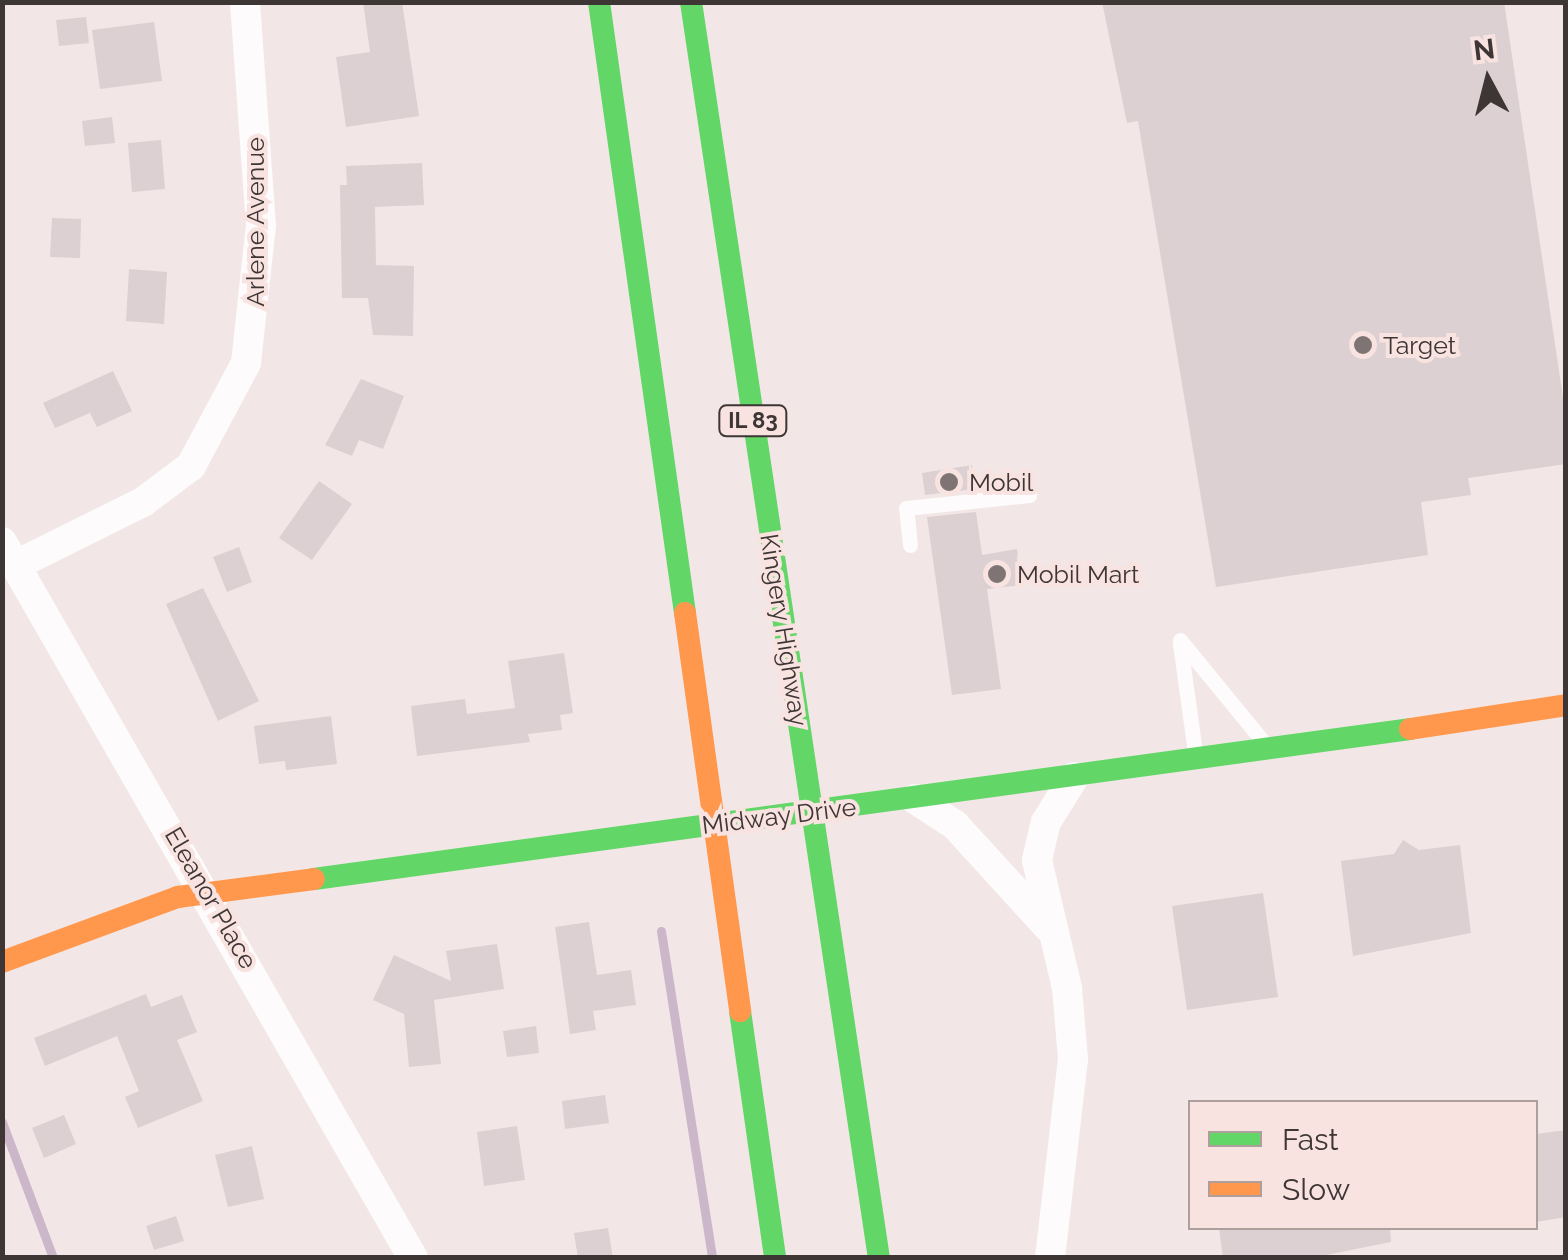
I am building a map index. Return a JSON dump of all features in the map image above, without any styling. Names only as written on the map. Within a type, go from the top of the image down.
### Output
[{"type":"main road","points":[[599,2],[710,825],[774,1258]]},
{"type":"main road","name":"Kingery Highway","points":[[691,2],[879,1258]]},
{"type":"main road","name":"Midway Drive","points":[[2,962],[135,911],[209,892],[1196,762],[1566,705]]},
{"type":"street","name":"Arlene Avenue","points":[[9,554],[143,502],[192,466],[246,363],[260,226],[244,2]]},
{"type":"street","name":"Eleanor Place","points":[[9,554],[209,892],[413,1258]]},
{"type":"street","points":[[1050,1258],[1073,1059],[1038,860],[1046,822],[1074,777]]},
{"type":"street","points":[[915,799],[955,825],[1051,930]]},
{"type":"lane","points":[[910,544],[906,508],[1029,495]]},
{"type":"lane","points":[[1196,762],[1180,640],[1272,751]]},
{"type":"building","points":[[363,2],[402,2],[419,116],[346,127],[336,57],[370,52]]},
{"type":"building","name":"Target","points":[[1102,2],[1504,2],[1566,418],[1566,464],[1468,478],[1471,495],[1421,502],[1428,555],[1216,587],[1138,121],[1127,123]]},
{"type":"building","points":[[86,17],[89,43],[59,46],[56,20]]},
{"type":"building","points":[[154,22],[162,81],[100,89],[92,30]]},
{"type":"building","points":[[112,117],[115,143],[85,146],[82,121]]},
{"type":"building","points":[[161,140],[165,189],[132,192],[128,143]]},
{"type":"building","points":[[422,163],[424,205],[375,207],[376,265],[414,266],[413,336],[373,335],[368,298],[342,298],[340,185],[347,185],[346,166]]},
{"type":"building","points":[[52,218],[81,219],[80,258],[50,257]]},
{"type":"building","points":[[129,269],[167,272],[164,324],[126,321]]},
{"type":"building","points":[[113,371],[132,411],[97,427],[90,413],[55,428],[43,403]]},
{"type":"building","points":[[361,379],[404,396],[383,449],[359,440],[352,456],[325,445]]},
{"type":"building","name":"Mobil","points":[[972,465],[976,489],[925,495],[922,473]]},
{"type":"building","points":[[319,481],[352,504],[312,560],[279,538]]},
{"type":"building","name":"Mobil","points":[[976,512],[982,555],[1017,549],[1022,585],[987,589],[1001,689],[952,695],[927,517]]},
{"type":"building","points":[[239,547],[252,582],[227,592],[213,557]]},
{"type":"building","points":[[203,588],[259,701],[218,721],[166,604]]},
{"type":"building","points":[[564,653],[573,713],[560,715],[562,730],[528,734],[530,742],[417,756],[411,706],[465,699],[467,714],[515,708],[508,661]]},
{"type":"building","points":[[331,716],[337,764],[286,770],[285,761],[259,764],[254,726]]},
{"type":"building","points":[[1403,840],[1419,850],[1460,845],[1471,933],[1353,956],[1341,861],[1394,854]]},
{"type":"building","points":[[1263,893],[1278,997],[1187,1010],[1172,906]]},
{"type":"building","points":[[589,922],[597,975],[631,970],[636,1005],[593,1011],[596,1030],[570,1034],[555,927]]},
{"type":"building","points":[[497,944],[504,989],[434,1000],[441,1064],[409,1067],[404,1014],[373,1000],[394,955],[451,981],[446,951]]},
{"type":"building","points":[[146,994],[151,1007],[182,995],[197,1032],[177,1040],[203,1101],[138,1128],[125,1097],[139,1091],[117,1036],[45,1066],[34,1038]]},
{"type":"building","points":[[536,1026],[539,1053],[507,1057],[503,1031]]},
{"type":"building","points":[[605,1095],[609,1123],[565,1129],[562,1101]]},
{"type":"building","points":[[64,1115],[76,1144],[44,1158],[32,1128]]},
{"type":"building","points":[[517,1126],[525,1180],[484,1186],[477,1132]]},
{"type":"building","points":[[1566,1130],[1566,1217],[1538,1222],[1538,1134]]},
{"type":"building","points":[[252,1146],[264,1199],[228,1207],[215,1155]]},
{"type":"building","points":[[176,1216],[184,1241],[154,1250],[146,1226]]},
{"type":"building","points":[[608,1228],[613,1258],[578,1258],[574,1233]]},
{"type":"building","points":[[1219,1230],[1390,1230],[1391,1242],[1311,1258],[1223,1258]]},
{"type":"waterway","points":[[661,931],[712,1258]]},
{"type":"waterway","points":[[2,1122],[53,1258]]},
{"type":"traffic: fast","points":[[599,2],[685,613]]},
{"type":"traffic: fast","points":[[691,2],[879,1258]]},
{"type":"traffic: fast","points":[[314,879],[1410,729]]},
{"type":"traffic: fast","points":[[740,1011],[775,1258]]},
{"type":"traffic: slow","points":[[685,613],[740,1011]]},
{"type":"traffic: slow","points":[[1410,729],[1566,705]]},
{"type":"traffic: slow","points":[[2,962],[178,897],[314,879]]},
{"type":"place","name":"Target","points":[[1363,345]]},
{"type":"place","name":"Mobil","points":[[949,482]]},
{"type":"place","name":"Mobil Mart","points":[[997,574]]}]
